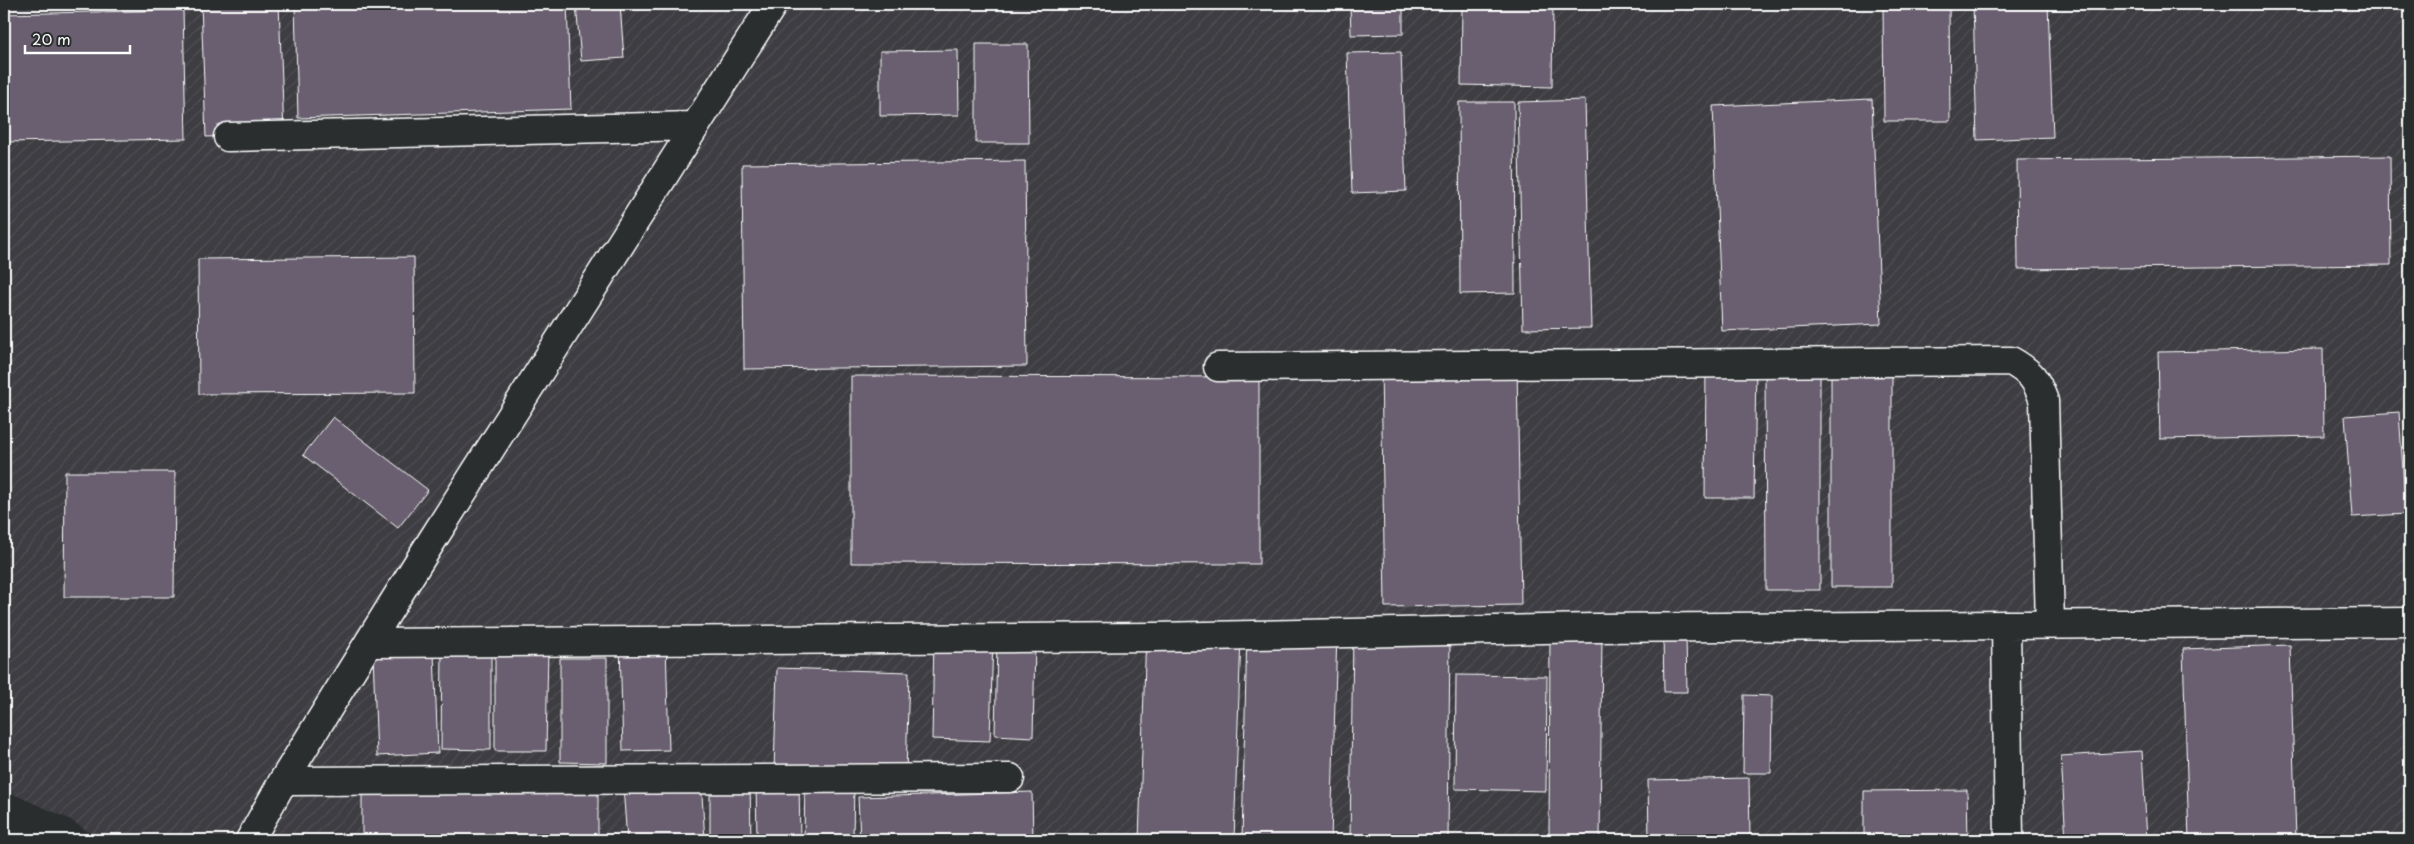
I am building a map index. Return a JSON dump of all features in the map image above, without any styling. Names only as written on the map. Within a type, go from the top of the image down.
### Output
[{"type":"street","points":[[250,840],[283,782],[773,4]]},
{"type":"street","points":[[228,137],[695,126]]},
{"type":"street","points":[[1218,367],[2011,361],[2028,371],[2038,384],[2044,401],[2050,624]]},
{"type":"street","points":[[370,644],[1146,637],[1595,628],[2410,622]]},
{"type":"street","points":[[2006,625],[2009,840]]},
{"type":"street","points":[[283,782],[1010,778]]},
{"type":"shaded area","points":[[4,4],[2410,4],[2410,840],[101,840],[69,819],[4,790]]},
{"type":"building","points":[[11,4],[186,4],[11,5]]},
{"type":"building","points":[[201,4],[279,4],[284,134],[206,137]]},
{"type":"building","points":[[295,4],[567,4],[571,109],[298,118]]},
{"type":"building","points":[[576,4],[620,4],[624,58],[581,61]]},
{"type":"building","points":[[1350,4],[1403,4],[1403,34],[1351,35]]},
{"type":"building","points":[[1462,4],[1553,4],[1552,87],[1461,85]]},
{"type":"building","points":[[1883,4],[1949,4],[1950,121],[1884,121]]},
{"type":"building","points":[[1973,4],[2048,4],[2053,137],[1977,140]]},
{"type":"building","points":[[183,10],[186,139],[4,142],[4,14]]},
{"type":"building","points":[[976,44],[1028,44],[1029,143],[976,143]]},
{"type":"building","points":[[958,50],[959,115],[880,116],[880,51]]},
{"type":"building","points":[[1401,52],[1406,191],[1352,193],[1347,53]]},
{"type":"building","points":[[1872,99],[1881,324],[1722,331],[1713,106]]},
{"type":"building","points":[[1585,100],[1591,328],[1523,329],[1518,102]]},
{"type":"building","points":[[1459,102],[1514,102],[1515,293],[1460,294]]},
{"type":"building","points":[[2390,156],[2391,265],[2018,269],[2017,160]]},
{"type":"building","points":[[1025,161],[1027,366],[744,369],[742,164]]},
{"type":"building","points":[[414,257],[415,393],[199,394],[198,259]]},
{"type":"building","points":[[2323,349],[2324,436],[2160,439],[2158,352]]},
{"type":"building","points":[[1706,364],[1756,365],[1754,498],[1705,498]]},
{"type":"building","points":[[1517,365],[1521,605],[1385,607],[1381,368]]},
{"type":"building","points":[[1765,366],[1820,366],[1820,590],[1766,590]]},
{"type":"building","points":[[851,376],[1259,377],[1259,564],[851,563]]},
{"type":"building","points":[[1831,376],[1892,376],[1892,587],[1831,587]]},
{"type":"building","points":[[2399,412],[2406,514],[2352,517],[2345,416]]},
{"type":"building","points":[[333,417],[428,490],[398,528],[303,455]]},
{"type":"building","points":[[65,472],[175,472],[174,597],[64,597]]},
{"type":"building","points":[[1247,630],[1337,632],[1331,840],[1242,840]]},
{"type":"building","points":[[1550,631],[1602,631],[1600,840],[1549,840]]},
{"type":"building","points":[[1146,632],[1241,636],[1234,840],[1139,840]]},
{"type":"building","points":[[1353,634],[1450,636],[1448,840],[1350,840]]},
{"type":"building","points":[[1663,634],[1686,634],[1687,692],[1664,692]]},
{"type":"building","points":[[934,635],[993,636],[990,741],[932,739]]},
{"type":"building","points":[[666,643],[669,750],[623,751],[620,645]]},
{"type":"building","points":[[997,643],[1035,644],[1033,737],[995,735]]},
{"type":"building","points":[[2290,645],[2296,840],[2189,840],[2183,649]]},
{"type":"building","points":[[442,647],[491,647],[491,750],[441,749]]},
{"type":"building","points":[[495,648],[548,648],[546,751],[495,751]]},
{"type":"building","points":[[434,653],[438,753],[377,756],[373,655]]},
{"type":"building","points":[[560,658],[607,658],[607,763],[560,762]]},
{"type":"building","points":[[777,668],[909,672],[906,774],[774,770]]},
{"type":"building","points":[[1456,675],[1547,676],[1546,791],[1455,789]]},
{"type":"building","points":[[1744,695],[1772,696],[1771,773],[1743,773]]},
{"type":"building","points":[[2142,751],[2147,840],[2066,840],[2061,756]]},
{"type":"building","points":[[1749,778],[1750,840],[1649,840],[1648,780]]},
{"type":"building","points":[[805,780],[854,781],[853,840],[804,840]]},
{"type":"building","points":[[701,781],[705,840],[627,840],[623,787]]},
{"type":"building","points":[[750,781],[751,840],[710,840],[710,782]]},
{"type":"building","points":[[799,782],[800,840],[757,840],[756,783]]},
{"type":"building","points":[[598,786],[598,840],[362,840],[362,788]]},
{"type":"building","points":[[1967,790],[1968,840],[1864,840],[1864,791]]},
{"type":"building","points":[[1032,792],[1033,840],[860,840],[858,797]]}]
